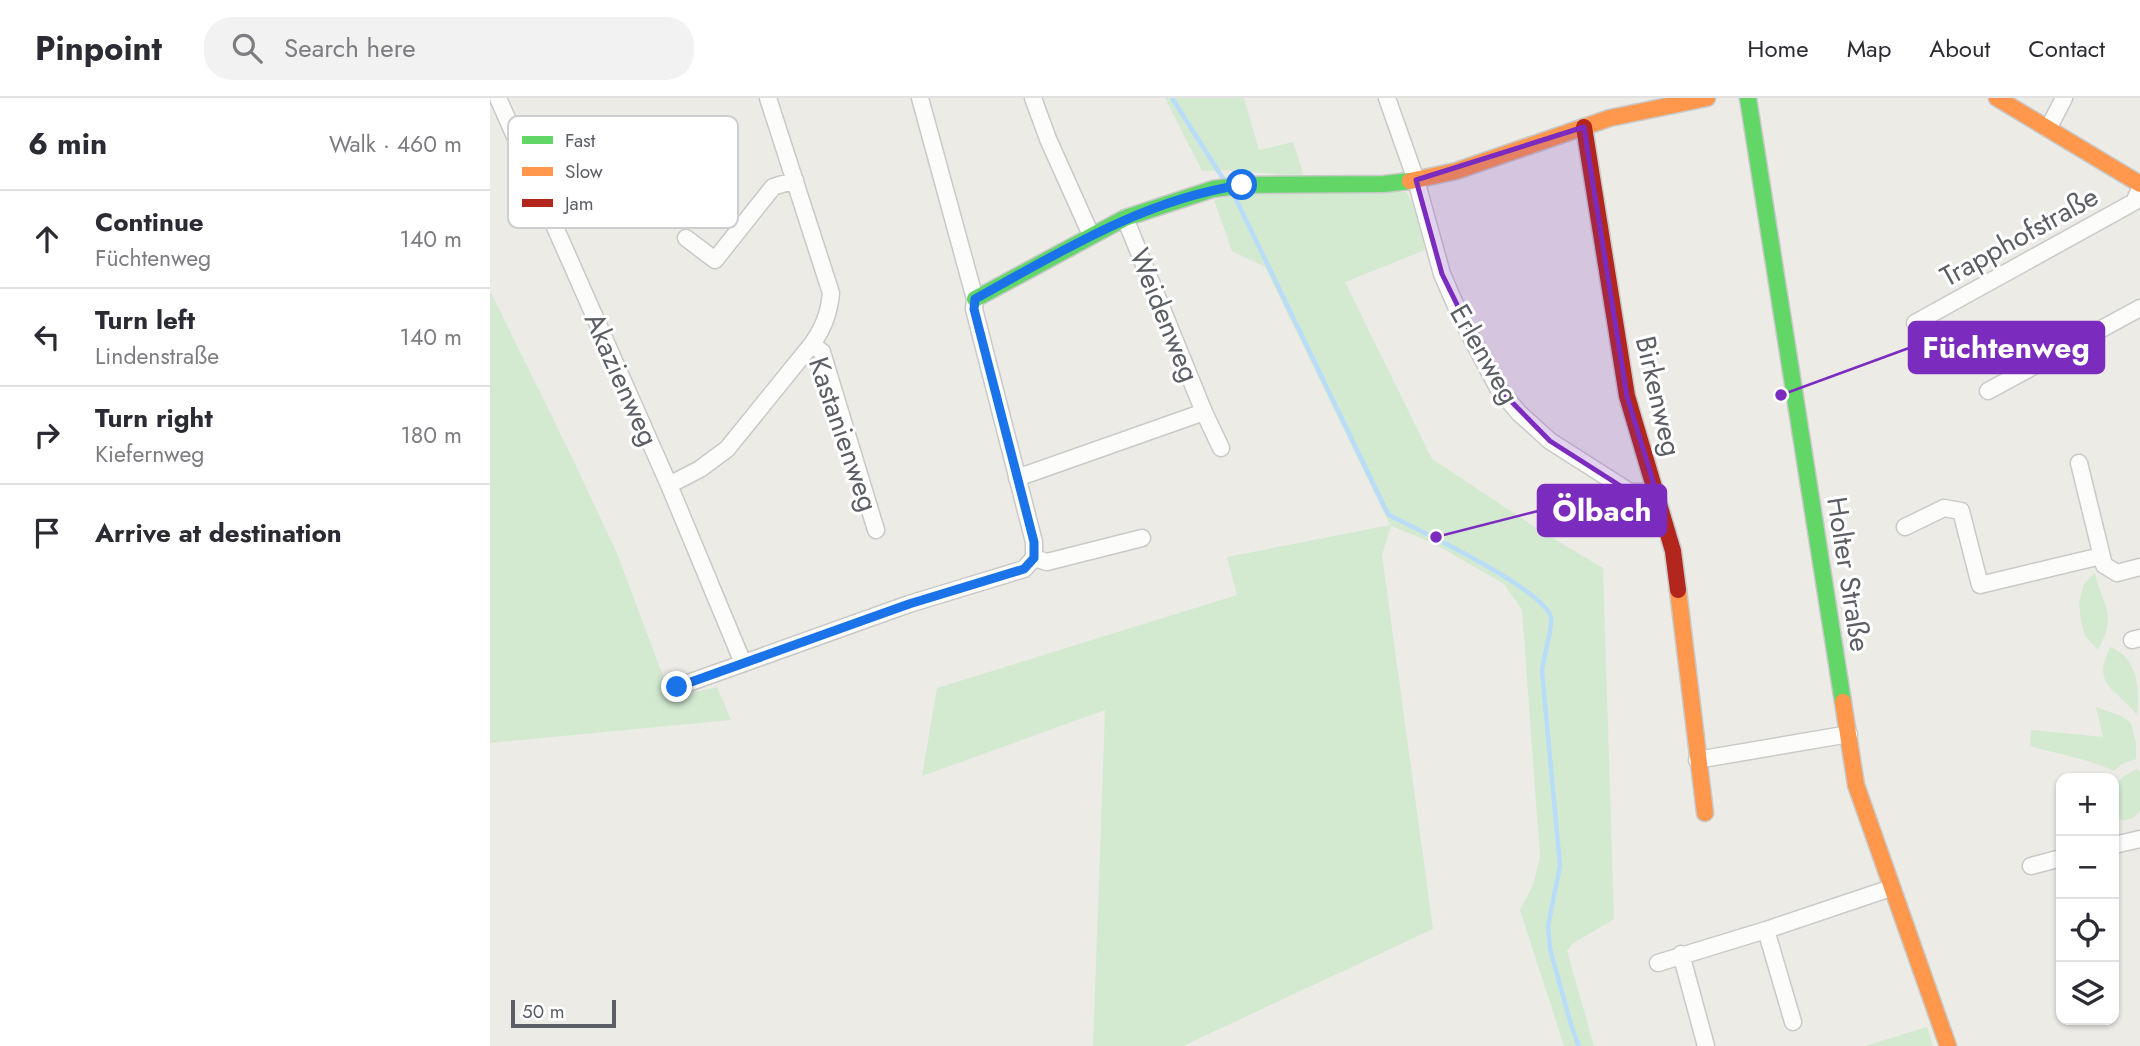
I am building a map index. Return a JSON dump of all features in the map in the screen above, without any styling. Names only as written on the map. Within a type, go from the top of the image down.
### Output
[{"type":"street","name":"Akazienweg","points":[[498,98],[508,121]]},
{"type":"street","name":"Kastanienweg","points":[[768,98],[831,293],[830,310],[812,344],[822,352],[826,362],[876,530]]},
{"type":"street","points":[[677,687],[909,604],[1024,569],[1034,558],[1034,542],[974,309],[975,299],[920,98]]},
{"type":"street","points":[[1033,98],[1048,139],[1091,235]]},
{"type":"street","name":"Erlenweg","points":[[1387,98],[1416,180],[1442,274],[1462,320],[1498,388],[1519,413],[1550,441],[1630,492],[1656,491]]},
{"type":"street","points":[[975,299],[1125,218],[1213,189],[1242,185],[1384,184],[1416,180],[1456,171],[1610,118],[1707,98]]},
{"type":"street","name":"Holter Straße","points":[[1748,98],[1856,785],[1948,1046]]},
{"type":"street","name":"Trapphofstraße","points":[[1915,323],[2134,202],[2140,186],[1997,98]]},
{"type":"street","points":[[2048,129],[2064,98]]},
{"type":"street","name":"Birkenweg","points":[[1584,127],[1627,396],[1673,551],[1705,813]]},
{"type":"street","points":[[687,238],[715,260],[773,187],[795,180]]},
{"type":"street","name":"Weidenweg","points":[[1125,218],[1221,448]]},
{"type":"street","name":"Akazienweg","points":[[555,228],[669,485],[743,663]]},
{"type":"street","points":[[1988,391],[2140,308]]},
{"type":"street","points":[[669,485],[700,469],[727,449],[812,344]]},
{"type":"street","name":"Weidenweg","points":[[1017,478],[1204,412]]},
{"type":"street","points":[[2080,463],[2104,565],[2117,573],[2140,567]]},
{"type":"street","points":[[1905,527],[1944,509],[1961,511],[1980,585],[2101,556]]},
{"type":"street","points":[[1034,558],[1047,562],[1142,538]]},
{"type":"street","points":[[1697,760],[1849,734]]},
{"type":"street","points":[[2119,844],[2140,839]]},
{"type":"street","points":[[2031,866],[2056,859]]},
{"type":"street","points":[[1658,963],[1891,888]]},
{"type":"street","points":[[1766,930],[1793,1022]]},
{"type":"street","points":[[1681,954],[1706,1046]]},
{"type":"highlighted area","points":[[1584,127],[1627,396],[1656,491],[1630,492],[1550,441],[1498,388],[1442,274],[1416,180]]},
{"type":"green space","points":[[1165,98],[1244,98],[1259,150],[1293,142],[1303,176],[1227,170],[1202,171]]},
{"type":"green space","points":[[1406,192],[1413,203],[1425,250],[1345,282],[1432,459],[1541,531],[1603,568],[1614,919],[1572,944],[1567,951],[1594,1046],[1564,1046],[1520,910],[1533,885],[1540,857],[1522,610],[1504,584],[1433,543],[1391,526],[1382,555],[1433,929],[1183,1046],[1093,1046],[1105,710],[922,776],[937,688],[1237,595],[1227,557],[1390,525],[1265,267],[1232,251],[1214,200],[1238,194]]},
{"type":"green space","points":[[490,291],[618,556],[671,697],[717,687],[731,720],[490,743]]},
{"type":"green space","points":[[2095,573],[2108,618],[2098,650],[2085,636],[2079,603],[2084,584]]},
{"type":"green space","points":[[2110,647],[2126,658],[2132,666],[2137,685],[2137,715],[2108,686],[2105,679],[2103,671]]},
{"type":"green space","points":[[2096,707],[2121,716],[2131,723],[2136,743],[2136,759],[2122,764],[2114,771],[2030,746],[2031,730],[2103,737]]},
{"type":"green space","points":[[2137,769],[2140,772],[2140,811],[2133,818],[2122,821],[2119,816],[2119,782]]},
{"type":"green space","points":[[1927,1027],[1933,1046],[1865,1046]]},
{"type":"waterway","points":[[1172,98],[1224,180]]},
{"type":"waterway","points":[[1233,193],[1389,515],[1505,577],[1544,606],[1551,618],[1542,671],[1560,866],[1548,926],[1550,949],[1579,1046]]},
{"type":"traffic: fast","points":[[1748,98],[1843,702]]},
{"type":"traffic: fast","points":[[975,299],[1125,218],[1213,189],[1243,185],[1384,184],[1410,181]]},
{"type":"traffic: slow","points":[[1410,181],[1456,171],[1610,118],[1707,98]]},
{"type":"traffic: slow","points":[[1997,98],[2140,184]]},
{"type":"traffic: slow","points":[[1678,590],[1705,813]]},
{"type":"traffic: slow","points":[[1843,702],[1856,785],[1948,1046]]},
{"type":"traffic: jam","points":[[1584,127],[1627,396],[1673,551],[1678,590]]},
{"type":"place","name":"Füchtenweg","points":[[1781,395]]},
{"type":"place","name":"Ölbach","points":[[1436,537]]},
{"type":"route","points":[[677,687],[909,604],[1024,569],[1034,558],[1034,542],[974,309],[975,299],[1125,218],[1213,189],[1242,185]]}]
